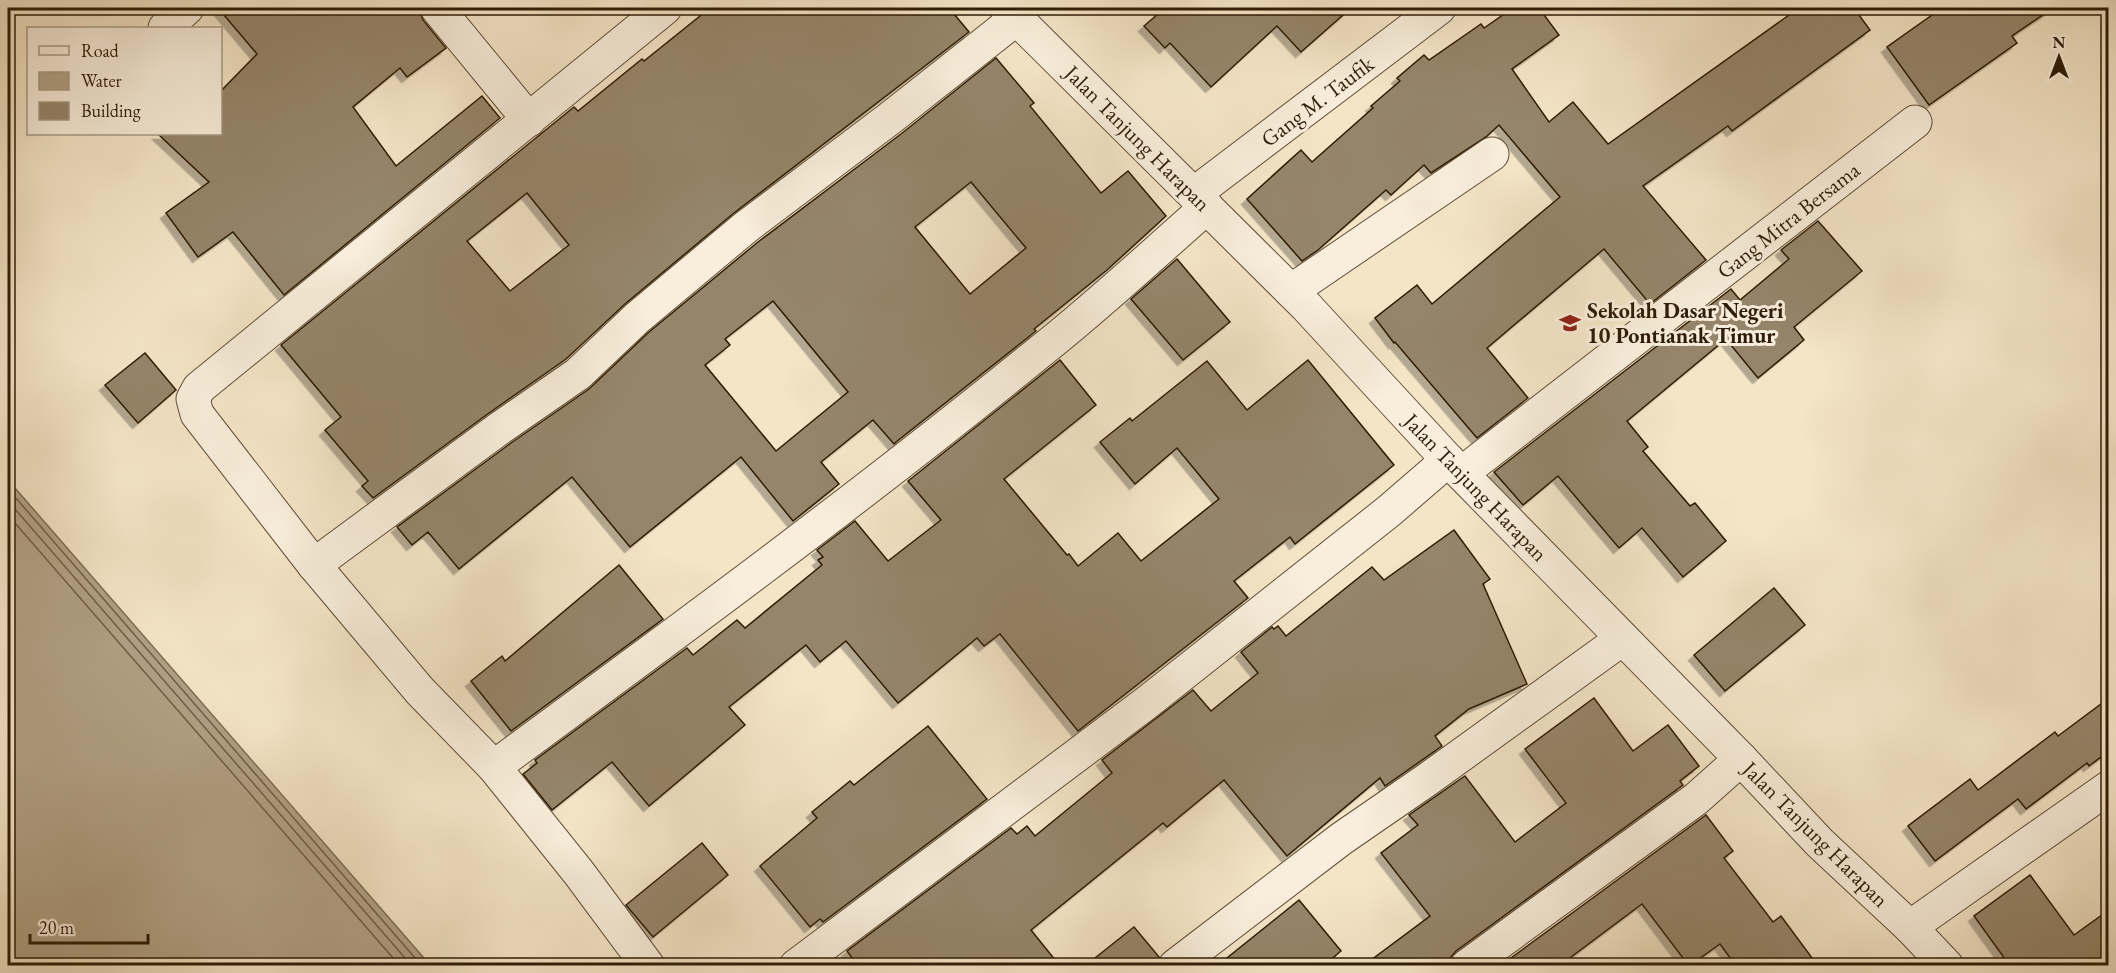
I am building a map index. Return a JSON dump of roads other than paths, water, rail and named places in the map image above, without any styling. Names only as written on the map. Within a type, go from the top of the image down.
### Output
[{"type":"street","points":[[166,27],[187,8]]},
{"type":"street","points":[[437,8],[528,120]]},
{"type":"street","points":[[648,966],[579,873],[494,767],[420,691],[314,565],[197,414],[193,399],[199,388],[665,8]]},
{"type":"street","name":"Gang M. Taufik","points":[[494,767],[788,550],[937,435],[1044,349],[1201,200],[1439,8]]},
{"type":"street","points":[[314,565],[500,428],[578,374],[637,318],[746,227],[889,119],[1012,13]]},
{"type":"street","name":"Jalan Tanjung Harapan","points":[[1012,13],[1291,291],[1455,467],[1741,759],[1820,843],[1910,927],[1947,966]]},
{"type":"street","name":"Gang Mitra Bersama","points":[[796,966],[1145,704],[1389,511],[1455,467],[1915,122]]},
{"type":"street","points":[[1291,291],[1492,154]]},
{"type":"street","points":[[1175,966],[1341,839],[1622,639]]},
{"type":"street","points":[[1467,966],[1696,799],[1741,759]]},
{"type":"street","points":[[1910,927],[2109,788]]},
{"type":"water","points":[[8,480],[430,965],[8,965]]},
{"type":"place","name":"Sekolah Dasar Negeri 10 Pontianak Timur","points":[[1570,323]]}]
